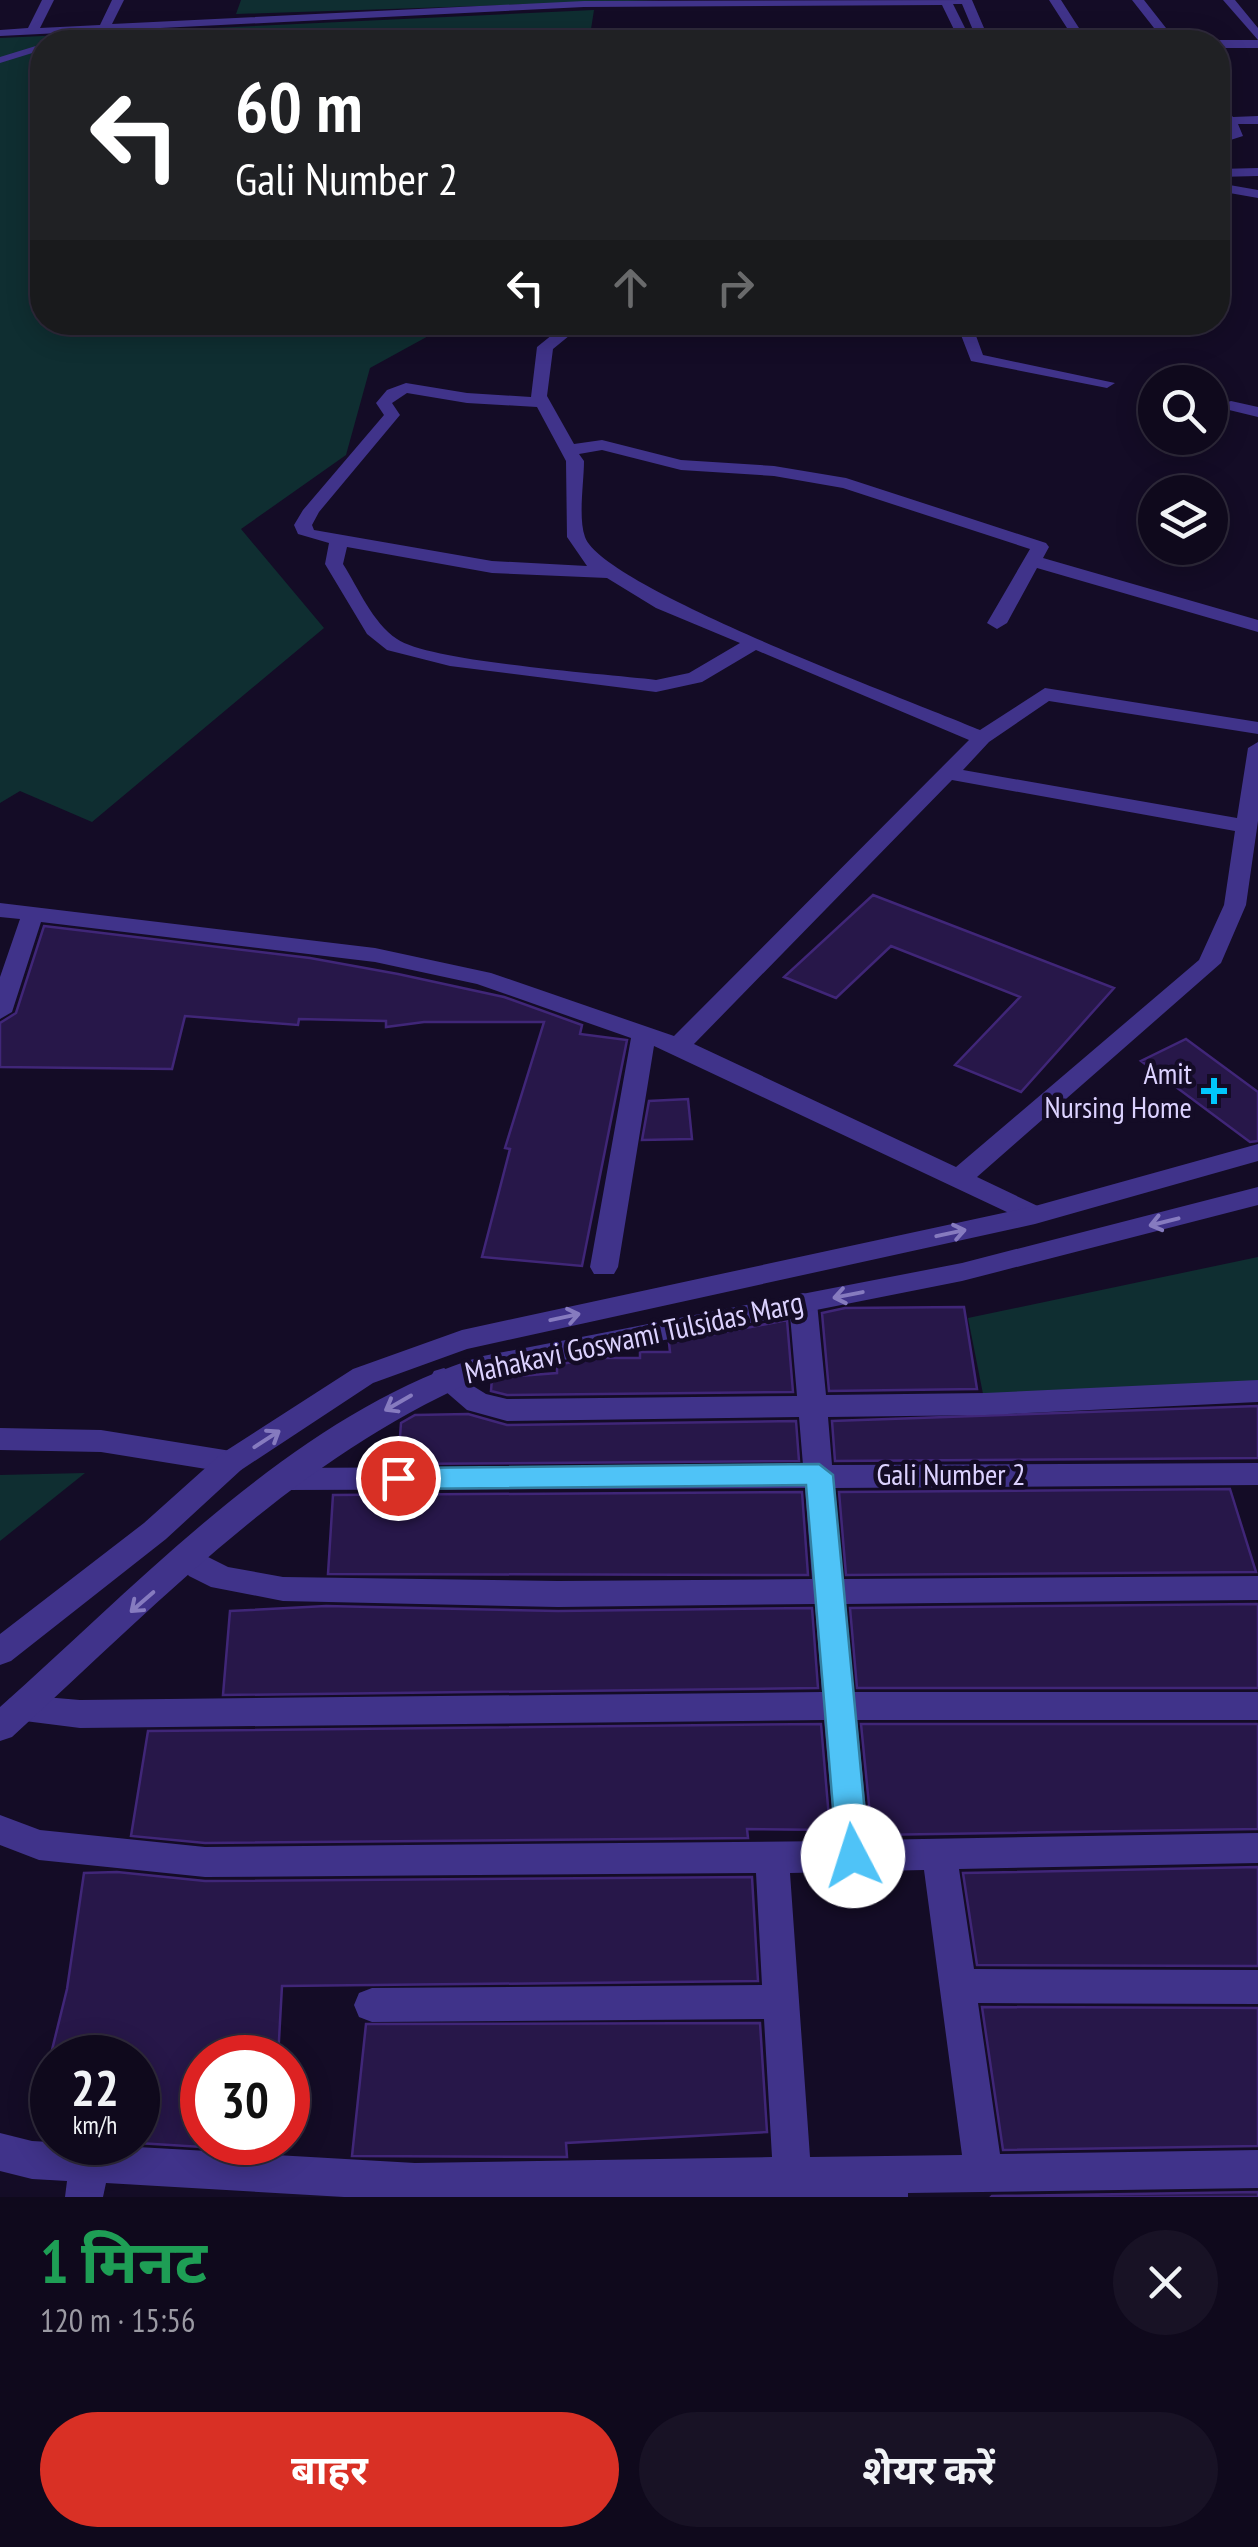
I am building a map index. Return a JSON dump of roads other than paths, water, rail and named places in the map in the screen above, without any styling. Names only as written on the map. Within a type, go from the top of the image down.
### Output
[{"type":"street","points":[[33,30],[48,0]]},
{"type":"street","points":[[105,27],[118,0]]},
{"type":"street","points":[[56,30],[225,14],[584,4],[946,0],[966,0],[979,30]]},
{"type":"street","points":[[946,0],[960,30]]},
{"type":"street","points":[[1055,0],[1074,30]]},
{"type":"street","points":[[1138,0],[1162,30]]},
{"type":"street","points":[[1229,0],[1258,36]]},
{"type":"street","points":[[163,30],[166,18]]},
{"type":"street","points":[[0,33],[30,32]]},
{"type":"street","points":[[1230,44],[1258,44]]},
{"type":"street","points":[[1230,120],[1258,120]]},
{"type":"street","points":[[1230,172],[1258,172]]},
{"type":"street","points":[[1230,189],[1258,194]]},
{"type":"street","points":[[561,335],[542,353],[541,402],[571,450],[576,537],[593,562],[663,604],[982,738]]},
{"type":"street","points":[[968,335],[976,358],[1107,384]]},
{"type":"street","points":[[541,402],[406,388],[392,392],[384,403],[392,415],[347,464],[304,524],[307,534],[346,538],[492,568],[611,572]]},
{"type":"street","points":[[1231,406],[1258,412]]},
{"type":"street","points":[[571,450],[602,445],[681,465],[774,472],[846,483],[1040,547],[997,623]]},
{"type":"street","points":[[346,538],[336,547],[334,564],[374,630],[394,646],[414,654],[656,686],[695,678],[755,643]]},
{"type":"street","points":[[1032,560],[1258,626]]},
{"type":"street","points":[[678,1046],[982,738],[1045,694],[1258,728]]},
{"type":"street","points":[[959,1179],[1209,963],[1246,906],[1246,826],[1258,748]]},
{"type":"street","points":[[946,773],[1246,826]]},
{"type":"street","points":[[0,910],[435,966],[678,1046],[1034,1215]]},
{"type":"street","points":[[0,1012],[33,913]]},
{"type":"street","points":[[604,1267],[644,1033]]},
{"type":"street","name":"Mahakavi Goswami Tulsidas Marg","points":[[0,1652],[155,1531],[231,1462],[362,1376],[462,1340],[1034,1215],[1258,1152]]},
{"type":"street","name":"Mahakavi Goswami Tulsidas Marg","points":[[10,1718],[284,1479],[366,1421],[444,1378],[483,1366],[962,1272],[1258,1196]]},
{"type":"street","points":[[803,1304],[853,1856]]},
{"type":"street","points":[[444,1378],[477,1402],[507,1410],[985,1404],[1258,1391]]},
{"type":"street","points":[[0,1439],[101,1441],[231,1462]]},
{"type":"street","name":"Gali Number 2","points":[[284,1479],[1258,1474]]},
{"type":"street","points":[[190,1560],[201,1570],[243,1584],[283,1588],[828,1592],[1258,1588]]},
{"type":"street","points":[[10,1718],[839,1706],[1258,1706]]},
{"type":"street","points":[[0,1830],[40,1845],[205,1862],[772,1858],[1258,1848]]},
{"type":"street","points":[[940,1854],[984,2170]]},
{"type":"street","points":[[772,1858],[792,2174]]},
{"type":"street","points":[[958,1986],[1258,1986]]},
{"type":"street","points":[[372,2006],[781,2002]]},
{"type":"street","points":[[0,2152],[87,2180],[415,2182],[792,2174],[887,2185],[984,2170],[1258,2168]]},
{"type":"lane","points":[[0,60],[30,50]]},
{"type":"place","name":"Amit Nursing Home","points":[[1214,1091]]}]
